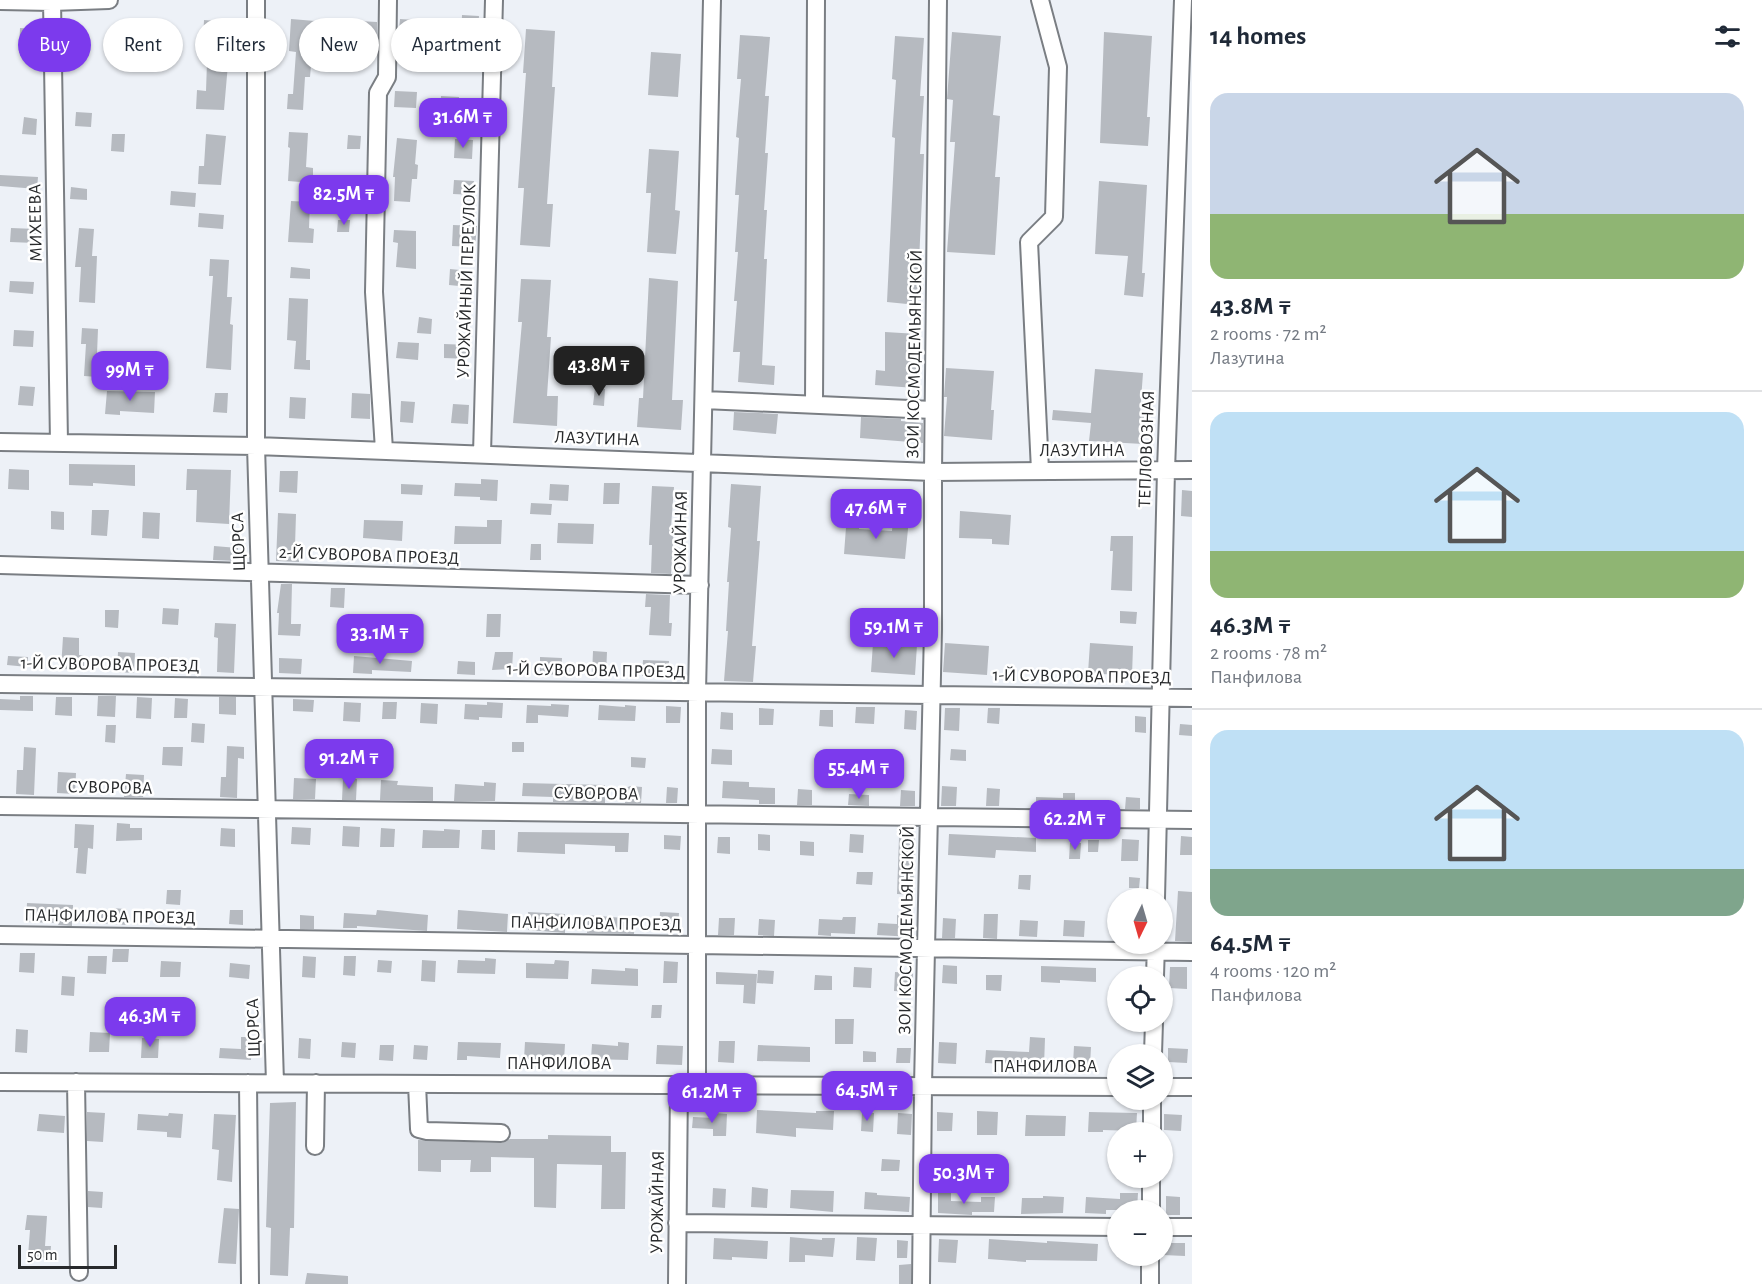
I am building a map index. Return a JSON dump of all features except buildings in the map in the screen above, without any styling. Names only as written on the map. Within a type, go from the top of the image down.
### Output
[{"type":"street","points":[[0,1],[109,0]]},
{"type":"street","name":"ЩОРСА","points":[[256,0],[256,446],[275,1083]]},
{"type":"street","points":[[384,450],[374,291],[378,93],[387,76],[388,0]]},
{"type":"street","name":"УРОЖАЙНЫЙ ПЕРЕУЛОК","points":[[482,454],[494,0]]},
{"type":"street","name":"УРОЖАЙНАЯ","points":[[696,1084],[697,692],[712,0]]},
{"type":"street","points":[[814,404],[816,0]]},
{"type":"street","name":"ЗОИ КОСМОДЕМЬЯНСКОЙ","points":[[921,1284],[932,695],[938,0]]},
{"type":"street","points":[[1040,0],[1058,67],[1054,217],[1029,242],[1040,470]]},
{"type":"street","name":"ТЕПЛОВОЗНАЯ","points":[[1156,888],[1166,470],[1183,0]]},
{"type":"street","name":"МИХЕЕВА","points":[[52,1],[58,443]]},
{"type":"street","points":[[704,400],[933,410]]},
{"type":"street","name":"ЛАЗУТИНА","points":[[0,442],[384,450],[933,472],[1192,470]]},
{"type":"street","name":"2-Й СУВОРОВА ПРОЕЗД","points":[[0,565],[700,585]]},
{"type":"street","name":"1-Й СУВОРОВА ПРОЕЗД","points":[[0,684],[1192,698]]},
{"type":"street","name":"СУВОРОВА","points":[[0,806],[1192,820]]},
{"type":"street","name":"ПАНФИЛОВА ПРОЕЗД","points":[[0,935],[926,948],[1107,947]]},
{"type":"street","name":"ПАНФИЛОВА ПРОЕЗД","points":[[1173,949],[1192,952]]},
{"type":"street","name":"ПАНФИЛОВА","points":[[0,1082],[1107,1087]]},
{"type":"street","points":[[76,1082],[79,1272]]},
{"type":"street","name":"ЩОРСА","points":[[248,1083],[250,1284]]},
{"type":"street","points":[[315,1083],[315,1146]]},
{"type":"street","points":[[417,1084],[418,1129],[501,1133]]},
{"type":"street","name":"УРОЖАЙНАЯ","points":[[677,1284],[679,1084]]},
{"type":"street","points":[[1173,1087],[1192,1087]]},
{"type":"street","points":[[677,1223],[1107,1227]]},
{"type":"street","points":[[1173,1227],[1192,1227]]},
{"type":"street","points":[[1150,1266],[1150,1284]]}]
